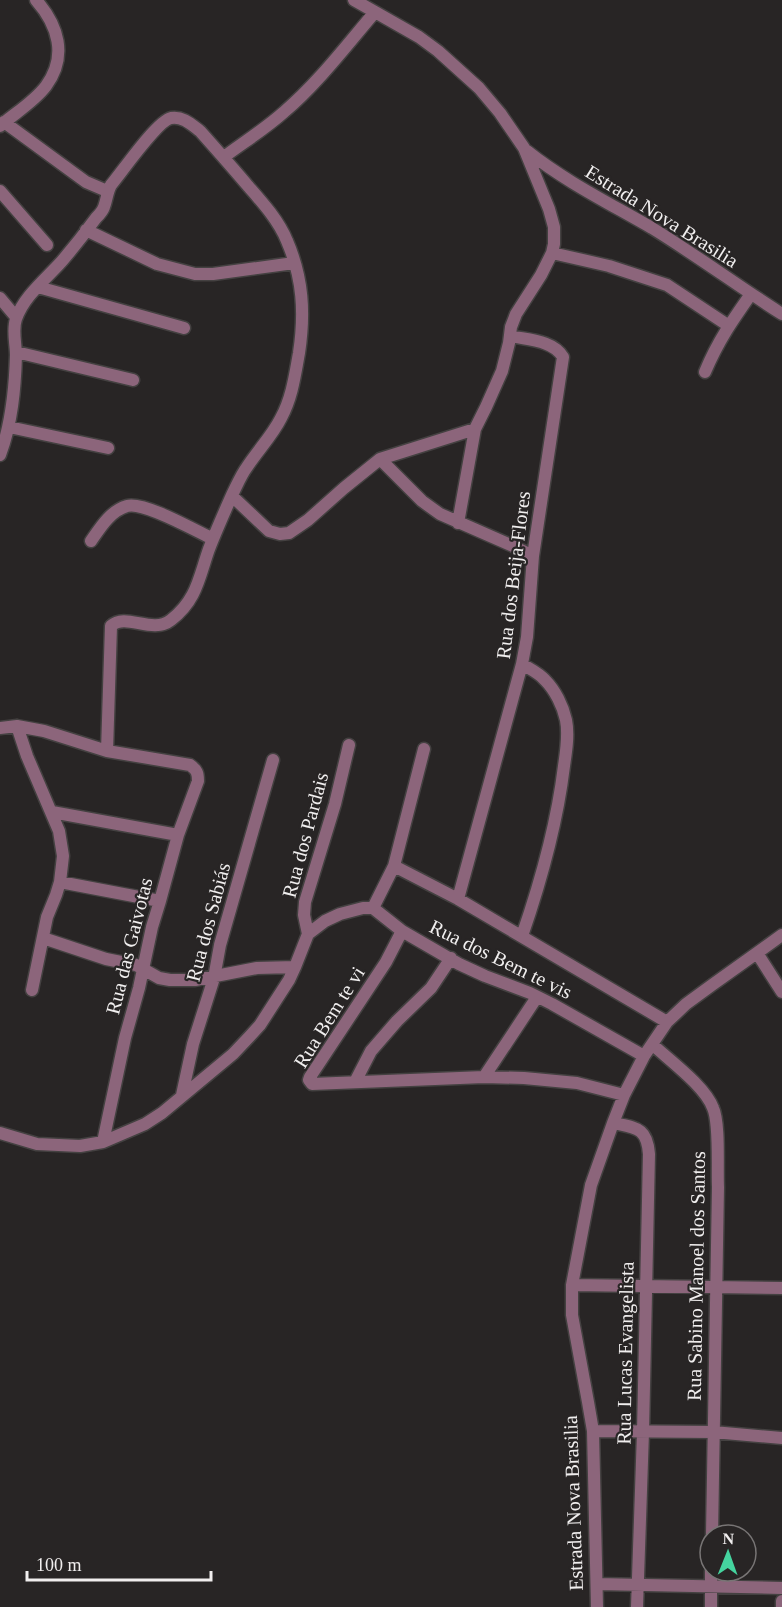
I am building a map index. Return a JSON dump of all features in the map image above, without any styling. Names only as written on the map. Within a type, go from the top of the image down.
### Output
[{"type":"street","points":[[36,0],[52,21],[57,32],[58,54],[52,76],[46,86],[2,124],[86,182],[108,191]]},
{"type":"street","points":[[354,0],[419,37],[459,68],[479,88],[524,148],[545,198],[554,227],[552,253],[516,314],[501,371],[475,429],[458,523]]},
{"type":"street","points":[[224,157],[284,112],[332,63],[375,12]]},
{"type":"street","points":[[0,455],[9,427],[14,395],[16,317],[30,295],[63,260],[104,207],[108,191],[156,129],[168,119],[175,118],[188,122],[200,131],[263,203],[287,240],[301,285],[303,304],[302,336],[292,392],[271,434],[246,467],[213,539],[196,589],[186,605],[164,625],[117,621],[111,626],[107,751],[45,731],[17,726],[0,728]]},
{"type":"street","name":"Estrada Nova Brasilia","points":[[524,148],[561,176],[652,228],[782,314]]},
{"type":"street","points":[[0,191],[47,245]]},
{"type":"street","points":[[86,230],[157,264],[195,274],[213,274],[294,263]]},
{"type":"street","points":[[552,253],[609,266],[667,285],[729,326]]},
{"type":"street","points":[[38,287],[184,328]]},
{"type":"street","points":[[705,372],[715,348],[751,294]]},
{"type":"street","points":[[0,298],[16,317]]},
{"type":"street","name":"Rua dos Beija-Flores","points":[[458,899],[522,664],[527,637],[533,556],[563,357],[551,345],[510,336]]},
{"type":"street","points":[[16,351],[133,380]]},
{"type":"street","points":[[9,427],[108,448]]},
{"type":"street","points":[[232,496],[268,531],[280,534],[289,533],[308,520],[380,459],[475,429]]},
{"type":"street","points":[[380,459],[422,501],[440,514],[533,556]]},
{"type":"street","points":[[91,541],[103,522],[125,506],[133,505],[168,517],[213,539]]},
{"type":"street","points":[[522,664],[544,679],[553,691],[563,709],[567,734],[561,789],[552,832],[541,878],[522,936]]},
{"type":"street","points":[[17,726],[27,756],[52,812],[62,845],[60,882],[47,917],[32,990]]},
{"type":"street","name":"Rua dos Pardais","points":[[308,934],[304,915],[305,902],[335,804],[349,745]]},
{"type":"street","points":[[0,1133],[37,1144],[80,1146],[103,1142],[145,1124],[162,1113],[233,1054],[260,1025],[278,998],[296,967],[308,934],[325,921],[340,914],[373,908],[394,866],[424,749]]},
{"type":"street","name":"Rua das Gaivotas","points":[[103,1142],[152,927],[178,835],[198,781],[197,771],[190,765],[107,751]]},
{"type":"street","name":"Rua dos Sabiás","points":[[182,1095],[193,1044],[214,978],[220,945],[273,760]]},
{"type":"street","points":[[52,812],[178,835]]},
{"type":"street","name":"Rua dos Bem te vis","points":[[394,866],[458,899],[667,1022]]},
{"type":"street","points":[[60,882],[160,901]]},
{"type":"street","name":"Rua dos Bem te vis","points":[[373,908],[402,931],[451,958],[485,976],[537,996],[644,1056]]},
{"type":"street","name":"Rua Bem te vi","points":[[402,931],[386,962],[352,1016],[310,1077],[312,1084],[484,1077],[565,1081],[624,1095]]},
{"type":"street","name":"Estrada Nova Brasilia","points":[[597,1607],[593,1431],[572,1315],[572,1285],[591,1185],[624,1095],[644,1056],[667,1022],[686,1004],[782,935]]},
{"type":"street","points":[[43,938],[136,965],[159,978],[170,980],[214,978],[257,968],[296,967]]},
{"type":"street","points":[[757,953],[782,992]]},
{"type":"street","points":[[355,1082],[371,1052],[397,1021],[431,988],[451,958]]},
{"type":"street","points":[[484,1077],[537,996]]},
{"type":"street","name":"Rua Sabino Manoel dos Santos","points":[[652,1044],[696,1084],[714,1109],[717,1176],[717,1288],[712,1523]]},
{"type":"street","name":"Rua Lucas Evangelista","points":[[613,1123],[636,1128],[643,1132],[648,1142],[647,1286],[637,1607]]},
{"type":"street","points":[[572,1285],[782,1288]]},
{"type":"street","points":[[593,1431],[713,1432],[782,1438]]},
{"type":"street","points":[[711,1583],[711,1607]]},
{"type":"street","points":[[597,1584],[782,1588]]},
{"type":"street","points":[[782,1601],[782,1607]]}]
